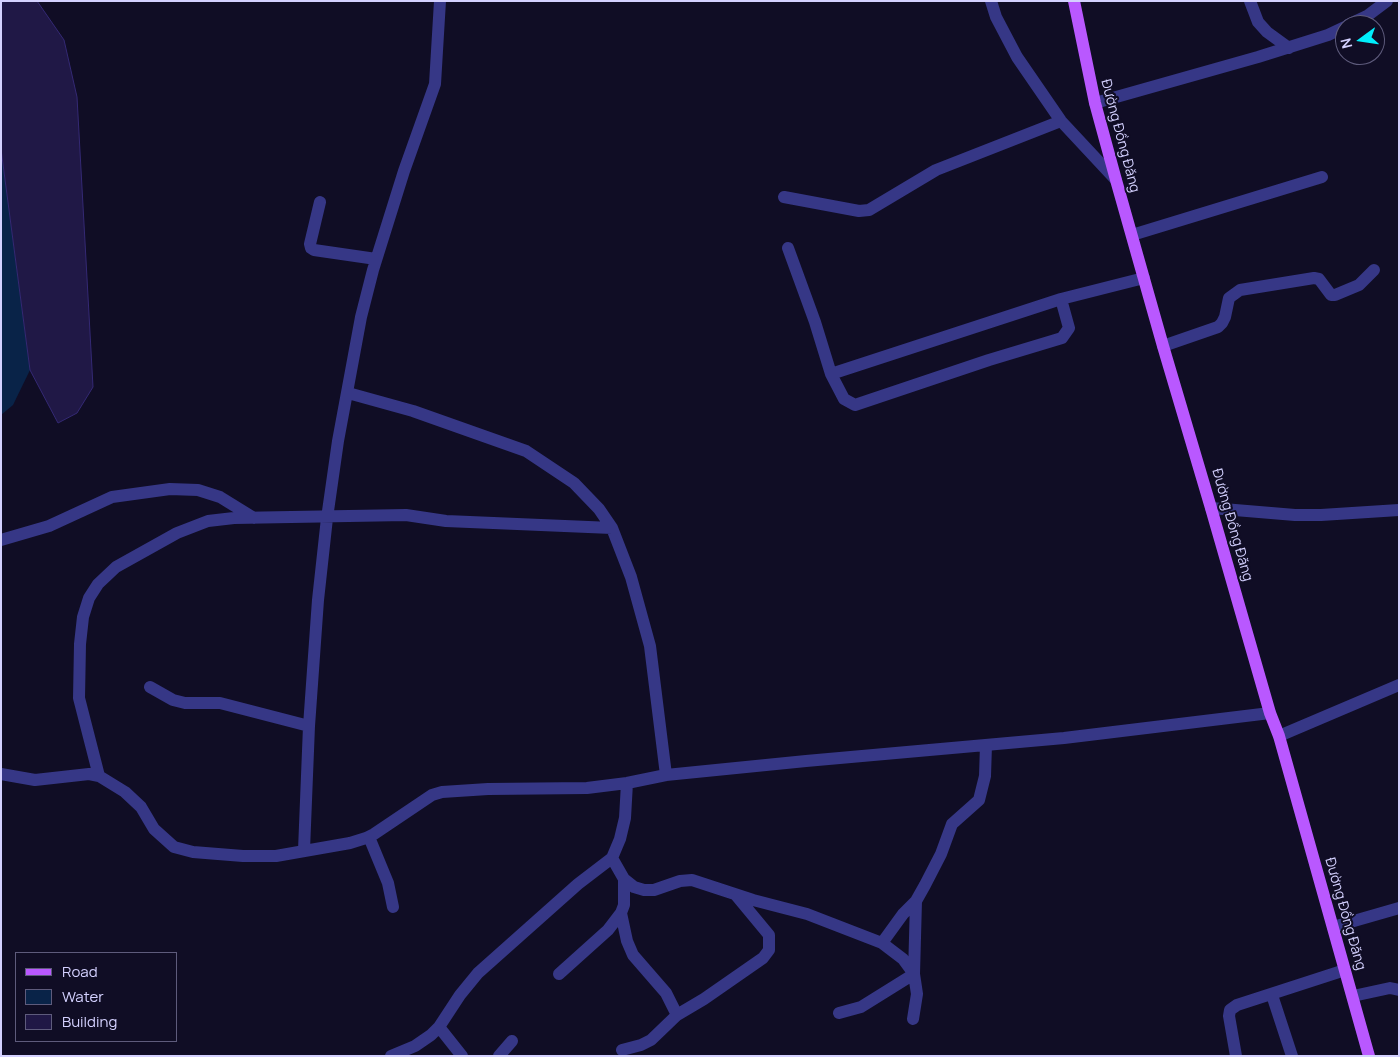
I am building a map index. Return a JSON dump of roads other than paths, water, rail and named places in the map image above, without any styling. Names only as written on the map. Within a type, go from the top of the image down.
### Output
[{"type":"main road","name":"Đường Đồng Đăng","points":[[1074,1],[1095,103],[1162,346],[1212,508],[1270,713],[1279,736],[1369,1056]]},
{"type":"street","points":[[304,850],[308,726],[318,600],[338,441],[361,317],[376,259],[434,84],[440,1]]},
{"type":"street","points":[[991,1],[996,17],[1017,57],[1061,121],[1116,180]]},
{"type":"street","points":[[1250,1],[1258,22],[1267,32],[1289,48]]},
{"type":"street","points":[[1368,15],[1387,1]]},
{"type":"street","points":[[1095,103],[1258,58],[1335,32]]},
{"type":"street","points":[[784,197],[859,211],[870,210],[936,170],[1061,121]]},
{"type":"street","points":[[1132,235],[1288,189],[1322,177]]},
{"type":"street","points":[[320,202],[310,244],[311,248],[376,259]]},
{"type":"street","points":[[788,248],[815,322],[831,374],[844,399],[854,405],[1062,338],[1069,328],[1061,298]]},
{"type":"street","points":[[1162,346],[1218,326],[1225,317],[1229,298],[1240,290],[1314,278],[1319,279],[1330,295],[1335,295],[1359,285],[1374,270]]},
{"type":"street","points":[[831,374],[1061,298],[1144,278]]},
{"type":"street","points":[[348,394],[413,411],[526,451],[574,483],[599,509],[612,528],[632,577],[650,646],[666,775]]},
{"type":"street","points":[[1,540],[49,526],[112,497],[170,489],[198,490],[220,497],[254,518]]},
{"type":"street","points":[[1212,508],[1295,515],[1399,510]]},
{"type":"street","points":[[99,776],[79,698],[80,644],[88,598],[98,584],[116,567],[177,533],[208,521],[254,518],[406,515],[446,521],[612,528]]},
{"type":"street","points":[[1279,736],[1399,685]]},
{"type":"street","points":[[150,687],[173,700],[185,703],[220,703],[308,726]]},
{"type":"street","points":[[1,774],[35,780],[89,774],[99,776],[125,792],[141,807],[154,829],[174,847],[193,852],[243,856],[276,856],[350,843],[369,836],[432,795],[442,792],[587,788],[628,783],[666,775],[1064,738],[1270,713]]},
{"type":"street","points":[[882,943],[903,914],[916,901],[941,854],[952,824],[979,800],[985,776],[986,745]]},
{"type":"street","points":[[391,1056],[415,1046],[431,1035],[439,1027],[460,995],[478,973],[578,884],[612,858],[620,840],[625,818],[628,783]]},
{"type":"street","points":[[369,836],[388,883],[393,907]]},
{"type":"street","points":[[612,858],[624,879],[634,887],[654,890],[686,880],[692,880],[806,914],[882,943],[903,959],[914,974]]},
{"type":"street","points":[[559,974],[608,930],[621,913],[624,905],[624,879]]},
{"type":"street","points":[[622,1050],[651,1040],[677,1015],[704,999],[763,958],[769,950],[769,935],[735,894]]},
{"type":"street","points":[[913,1019],[917,994],[914,974],[916,901]]},
{"type":"street","points":[[1333,927],[1399,908]]},
{"type":"street","points":[[621,913],[627,941],[633,955],[666,993],[677,1015]]},
{"type":"street","points":[[1236,1056],[1229,1016],[1230,1010],[1345,970]]},
{"type":"street","points":[[839,1012],[861,1007],[914,974]]},
{"type":"street","points":[[1353,996],[1390,988],[1399,990]]},
{"type":"street","points":[[1272,995],[1292,1056]]},
{"type":"street","points":[[439,1027],[462,1056]]},
{"type":"street","points":[[499,1056],[512,1042]]},
{"type":"water","points":[[1,149],[30,370],[13,405],[1,415]]}]
